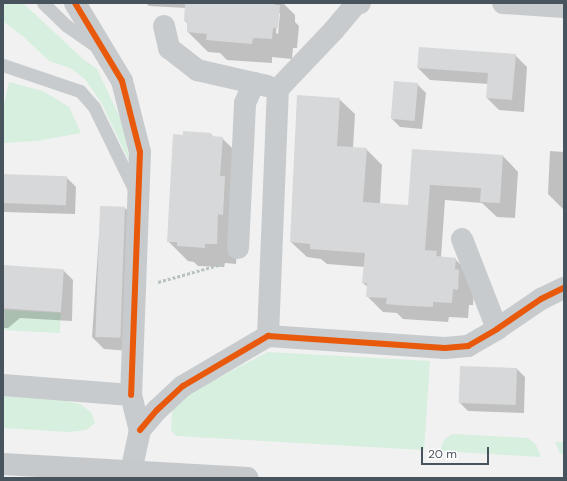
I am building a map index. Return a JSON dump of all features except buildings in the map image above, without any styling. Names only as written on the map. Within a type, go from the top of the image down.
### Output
[{"type":"main road","points":[[3,464],[248,478]]},
{"type":"street","points":[[76,3],[122,81],[140,152],[131,395],[140,430],[131,472]]},
{"type":"street","points":[[503,3],[564,7]]},
{"type":"street","points":[[268,336],[278,88],[357,4]]},
{"type":"street","points":[[164,26],[169,48],[197,70],[278,88]]},
{"type":"street","points":[[238,248],[245,103],[254,83]]},
{"type":"street","points":[[462,239],[496,329]]},
{"type":"street","points":[[140,430],[157,410],[183,386],[268,336],[445,348],[468,346],[541,299],[564,288]]},
{"type":"street","points":[[3,385],[131,395]]},
{"type":"lane","points":[[43,3],[67,26],[106,53]]},
{"type":"lane","points":[[3,65],[80,91],[94,107],[138,196]]},
{"type":"path","points":[[134,286],[164,281],[220,266],[235,257],[238,248]]},
{"type":"green space","points":[[3,3],[23,3],[83,59],[97,69],[122,122],[130,163],[102,104],[85,79],[70,68],[49,61],[24,37],[3,21]]},
{"type":"green space","points":[[9,82],[43,91],[69,107],[81,133],[37,141],[3,143],[3,110]]},
{"type":"green space","points":[[5,310],[61,313],[60,333],[4,330]]},
{"type":"green space","points":[[268,352],[430,361],[424,450],[176,436],[171,430],[172,413],[176,400]]},
{"type":"green space","points":[[3,396],[57,399],[80,404],[91,412],[95,423],[86,430],[68,432],[3,428]]},
{"type":"green space","points":[[452,434],[528,438],[536,445],[541,457],[440,451],[444,440]]},
{"type":"green space","points":[[555,442],[564,442],[564,455],[560,453]]},
{"type":"cycle path","points":[[75,3],[122,81],[140,152],[131,395]]},
{"type":"cycle path","points":[[140,430],[157,410],[183,386],[268,336],[445,348],[468,346],[497,329],[541,299],[564,288]]}]
